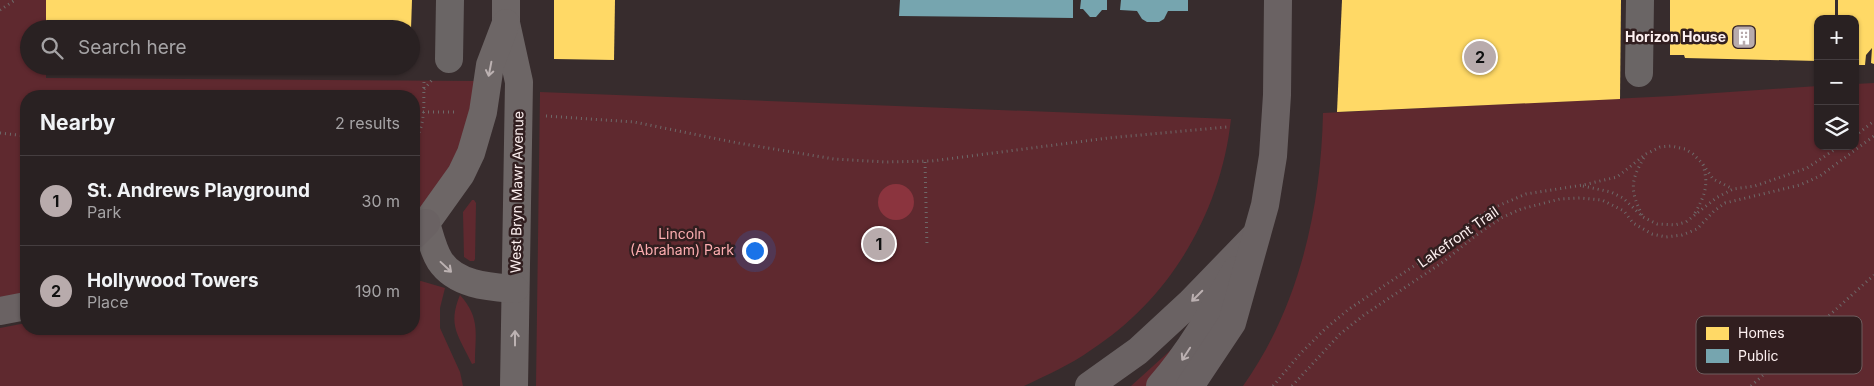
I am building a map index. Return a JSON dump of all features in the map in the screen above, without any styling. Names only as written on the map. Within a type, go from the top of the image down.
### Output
[{"type":"highway","points":[[1190,386],[1232,323],[1265,204],[1273,156],[1277,95],[1278,0]]},
{"type":"highway","points":[[1089,386],[1138,351],[1191,302],[1255,236]]},
{"type":"highway","points":[[1160,386],[1179,364],[1207,322],[1255,236]]},
{"type":"highway","points":[[0,311],[20,307]]},
{"type":"main road","points":[[506,11],[490,65],[485,106],[471,153],[456,182],[420,229],[440,262],[454,274],[483,287],[515,289]]},
{"type":"main road","name":"West Bryn Mawr Avenue","points":[[506,11],[519,82],[514,386]]},
{"type":"street","points":[[449,59],[450,0]]},
{"type":"street","points":[[1639,73],[1640,0]]},
{"type":"path","points":[[0,10],[15,0]]},
{"type":"path","points":[[420,130],[423,122],[424,80]]},
{"type":"path","points":[[545,116],[634,122],[738,143],[834,159],[885,162],[925,162],[1108,138],[1227,127]]},
{"type":"path","points":[[1859,133],[1874,121]]},
{"type":"path","points":[[0,133],[20,135]]},
{"type":"path","name":"Lakefront Trail","points":[[1292,386],[1340,334],[1364,315],[1443,262],[1501,218],[1521,209],[1560,198],[1602,200],[1624,211],[1633,223],[1652,234],[1666,237],[1682,235],[1697,229],[1714,211],[1726,203],[1793,187],[1820,176],[1874,136]]},
{"type":"path","name":"Lakefront Trail","points":[[1273,386],[1324,329],[1343,314],[1390,280],[1432,254],[1482,214],[1526,194],[1583,185],[1617,177],[1646,154],[1660,146],[1685,149],[1702,163],[1713,179],[1733,189]]},
{"type":"path","name":"Lakefront Trail","points":[[1583,185],[1611,192],[1623,198],[1643,217],[1657,224],[1668,226],[1686,222],[1716,198],[1733,189],[1755,186],[1807,168],[1834,150]]},
{"type":"path","points":[[1643,217],[1634,199],[1632,185],[1635,173],[1646,154]]},
{"type":"path","points":[[925,162],[927,247]]},
{"type":"path","points":[[1694,216],[1706,186],[1707,178],[1702,163]]},
{"type":"path","points":[[1828,316],[1874,274]]},
{"type":"path","points":[[1751,386],[1764,374]]},
{"type":"green space","points":[[0,0],[46,0],[46,20],[20,20],[20,75],[46,75],[46,78],[478,81],[456,159],[420,208],[420,90],[20,90],[20,294],[0,297]]},
{"type":"green space","points":[[1874,83],[1874,386],[1243,386],[1279,324],[1303,256],[1312,221],[1318,185],[1323,113],[1672,96],[1814,86],[1814,150],[1859,150],[1859,84]]},
{"type":"green space","name":"Lincoln (Abraham) Park","points":[[540,92],[1231,119],[1225,154],[1216,187],[1203,220],[1187,250],[1167,279],[1145,305],[1119,329],[1091,350],[1058,370],[1024,386],[536,386]]},
{"type":"green space","points":[[472,200],[476,203],[475,259],[470,261],[464,257],[463,212]]},
{"type":"green space","points":[[420,281],[445,288],[440,308],[440,328],[460,372],[463,386],[0,386],[0,328],[20,324],[20,335],[420,335]]},
{"type":"green space","points":[[460,295],[467,303],[474,319],[476,335],[475,363],[472,364],[456,331],[456,306]]},
{"type":"green space","points":[[1173,348],[1176,350],[1146,386],[1131,386]]},
{"type":"shaded area","points":[[896,184],[908,190],[914,202],[908,214],[896,220],[884,214],[878,202],[884,190]]},
{"type":"building: Homes","points":[[46,0],[412,0],[411,20],[46,20]]},
{"type":"building: Homes","points":[[554,0],[615,0],[614,60],[554,59]]},
{"type":"building: Homes","points":[[1342,0],[1621,0],[1620,99],[1337,112]]},
{"type":"building: Homes","name":"Horizon House","points":[[1670,0],[1835,0],[1835,15],[1814,15],[1814,61],[1685,58],[1684,55],[1670,55]]},
{"type":"building: Homes","points":[[1838,0],[1874,0],[1874,64],[1871,63],[1872,48],[1866,55],[1865,65],[1859,65],[1859,15],[1838,15]]},
{"type":"building: Public","points":[[900,0],[1073,0],[1073,18],[899,16]]},
{"type":"building: Public","points":[[1081,0],[1107,0],[1107,10],[1102,10],[1096,17],[1090,17],[1083,9],[1080,9]]},
{"type":"building: Public","points":[[1121,0],[1188,0],[1188,11],[1168,11],[1164,19],[1159,22],[1147,22],[1142,19],[1137,11],[1120,10]]},
{"type":"place","name":"Horizon House","points":[[1744,37]]},
{"type":"place","name":"Hollywood Towers","points":[[1480,57]]},
{"type":"place","name":"St. Andrews Playground","points":[[879,244]]}]
